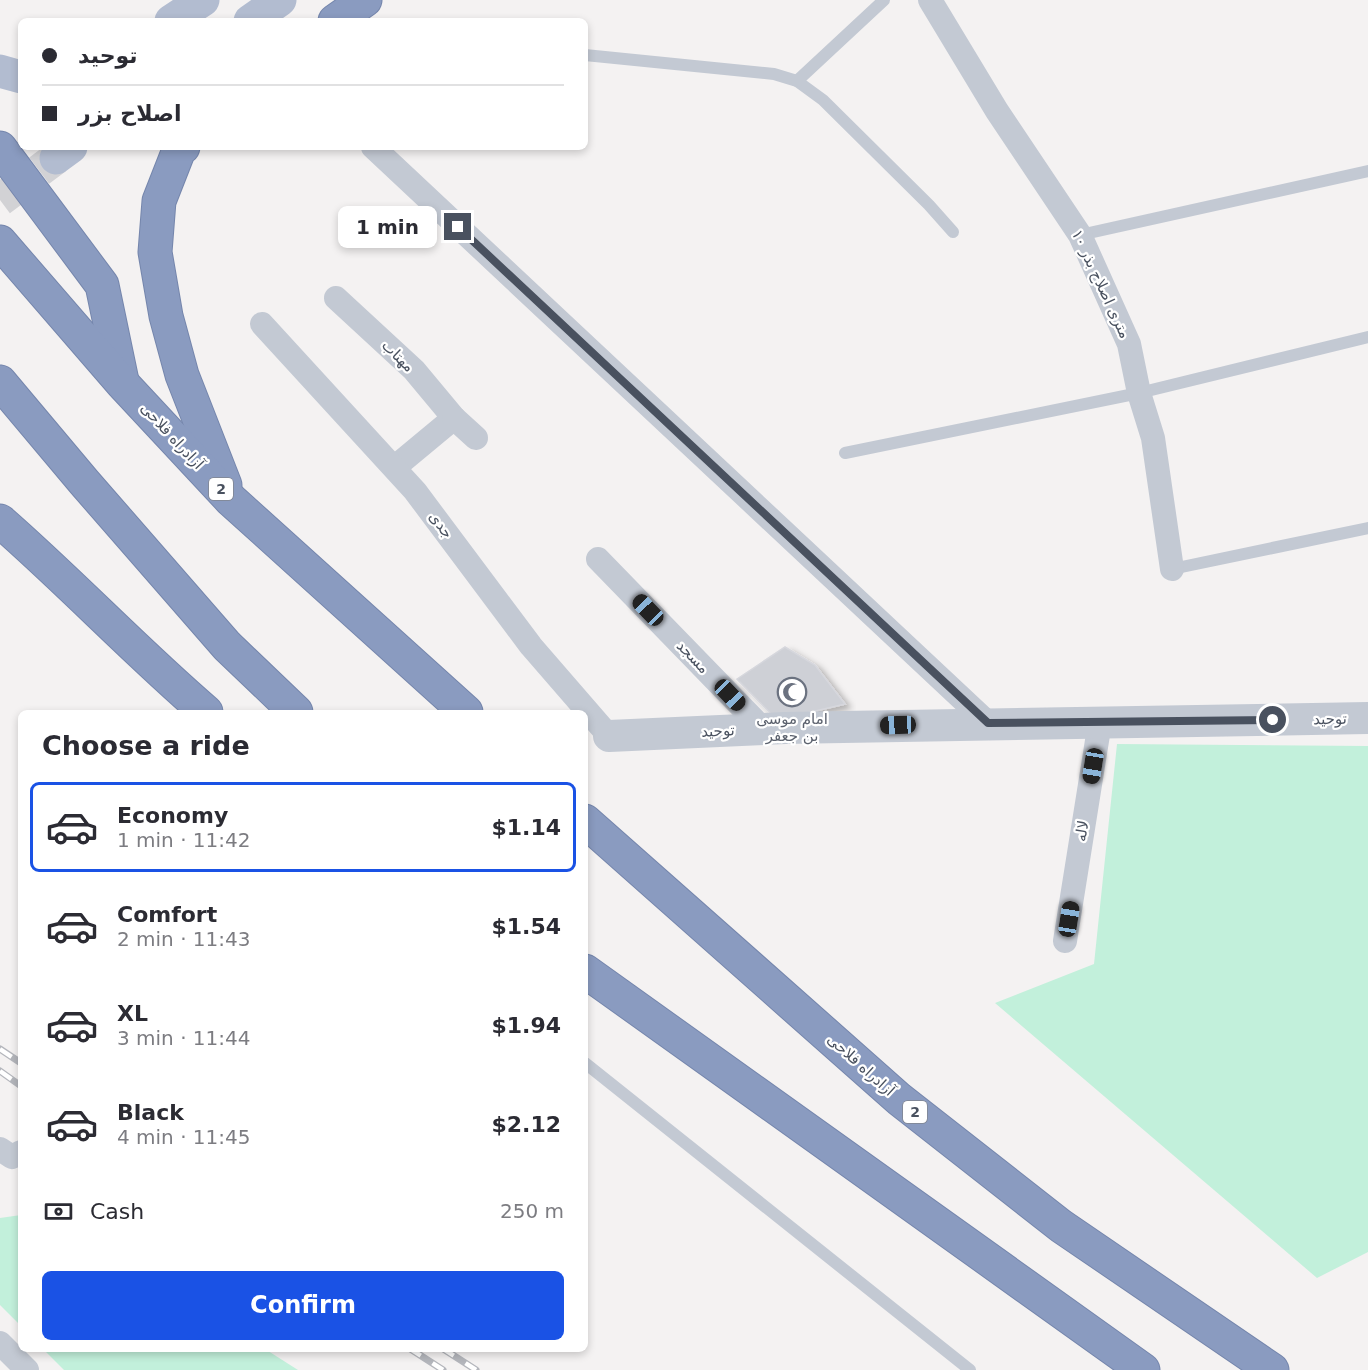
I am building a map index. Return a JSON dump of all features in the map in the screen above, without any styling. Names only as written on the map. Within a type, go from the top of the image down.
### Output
[{"type":"highway","points":[[339,18],[365,0]]},
{"type":"highway","points":[[0,148],[102,285],[122,383]]},
{"type":"highway","points":[[179,150],[159,201],[155,252],[166,316],[182,375],[231,500]]},
{"type":"highway","name":"آزادراه فلاحی","points":[[0,242],[122,383],[231,500],[464,710]]},
{"type":"highway","points":[[0,381],[84,482],[227,646],[294,710]]},
{"type":"highway","points":[[0,521],[49,564],[167,679],[204,710]]},
{"type":"highway","name":"آزادراه فلاحی","points":[[588,824],[899,1099],[1061,1226],[1272,1370]]},
{"type":"highway","points":[[588,974],[1143,1370]]},
{"type":"main road","points":[[176,18],[203,0]]},
{"type":"main road","points":[[254,18],[280,0]]},
{"type":"main road","points":[[0,71],[18,76]]},
{"type":"street","name":"۱۰ متری اصلاح بذر","points":[[930,0],[997,111],[1080,235],[1129,344],[1139,393],[1153,438],[1172,569]]},
{"type":"street","points":[[376,150],[988,723]]},
{"type":"street","name":"مهتاب","points":[[336,298],[414,370],[454,418],[476,438]]},
{"type":"street","name":"جدی","points":[[262,324],[416,491],[531,646],[586,710]]},
{"type":"street","points":[[395,467],[454,418]]},
{"type":"street","name":"مسجد","points":[[598,559],[763,729]]},
{"type":"street","name":"جدی","points":[[588,712],[609,736]]},
{"type":"street","name":"توحید","points":[[609,736],[988,723],[1368,718]]},
{"type":"street","name":"لاله","points":[[1065,940],[1100,722]]},
{"type":"street","points":[[0,1343],[27,1370]]},
{"type":"lane","points":[[797,81],[884,0]]},
{"type":"lane","points":[[588,55],[774,74],[797,81],[822,100],[929,205],[953,232]]},
{"type":"lane","points":[[1080,235],[1368,171]]},
{"type":"lane","points":[[844,453],[1139,393],[1368,338]]},
{"type":"lane","points":[[1172,569],[1368,528]]},
{"type":"lane","points":[[588,1066],[970,1370]]},
{"type":"green space","points":[[1117,744],[1368,746],[1368,1252],[1317,1278],[995,1003],[1094,964]]},
{"type":"green space","points":[[18,1215],[18,1323],[0,1305],[0,1218]]},
{"type":"green space","points":[[46,1352],[270,1352],[298,1370],[64,1370]]},
{"type":"building","name":"امام موسی بن جعفر","points":[[785,647],[815,665],[845,704],[777,720],[737,679]]},
{"type":"tunnel","points":[[0,200],[56,158]]},
{"type":"railway","points":[[0,1049],[18,1061]]},
{"type":"railway","points":[[0,1071],[18,1084]]},
{"type":"railway","points":[[415,1352],[443,1370]]},
{"type":"railway","points":[[448,1352],[476,1370]]},
{"type":"place","name":"امام موسی بن جعفر","points":[[792,692]]},
{"type":"route","points":[[458,227],[988,723],[1273,720]]}]
